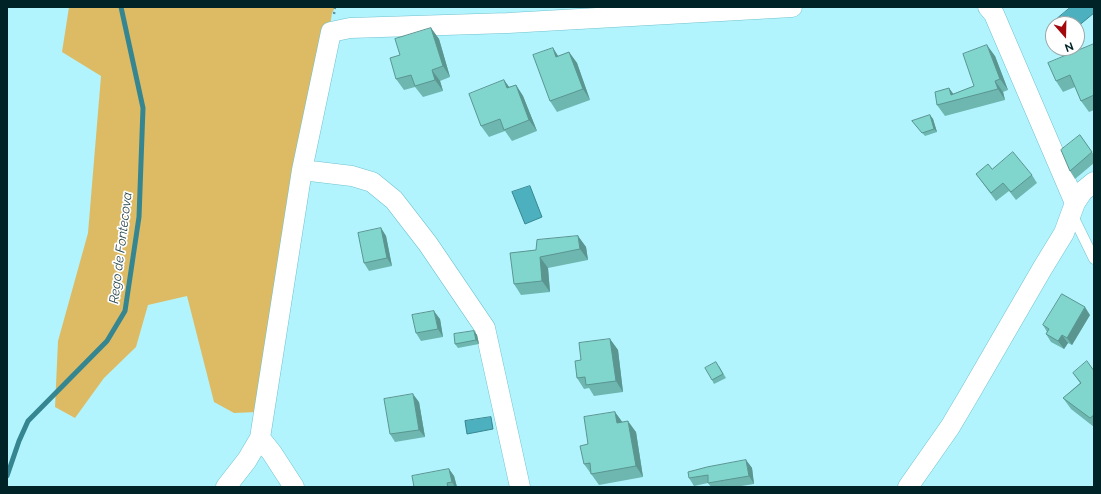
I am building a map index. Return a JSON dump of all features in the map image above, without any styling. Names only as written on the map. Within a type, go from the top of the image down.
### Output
[{"type":"street","points":[[226,487],[247,460],[260,438],[302,170],[331,32],[350,28],[508,23],[792,7]]},
{"type":"street","points":[[988,7],[994,14],[1074,208]]},
{"type":"street","points":[[302,170],[352,176],[372,182],[394,200],[432,250],[485,328],[520,487]]},
{"type":"street","points":[[908,487],[950,427],[1064,233],[1083,191],[1094,182]]},
{"type":"street","points":[[260,438],[272,453],[294,487]]},
{"type":"lane","points":[[1074,208],[1094,259]]},
{"type":"shaded area","points":[[69,7],[335,7],[332,13],[279,349],[257,412],[234,413],[214,402],[187,296],[148,305],[136,347],[104,378],[75,418],[55,407],[58,341],[88,233],[101,76],[62,52]]},
{"type":"water","points":[[1071,7],[1094,7],[1094,13],[1085,20],[1085,16],[1060,16]]},
{"type":"water","points":[[530,186],[542,217],[525,224],[512,192]]},
{"type":"water","points":[[491,417],[493,429],[467,434],[465,421]]},
{"type":"building","points":[[431,28],[443,66],[432,70],[435,80],[415,86],[411,75],[396,79],[390,58],[400,55],[395,39]]},
{"type":"building","points":[[1094,44],[1094,95],[1081,101],[1070,75],[1056,81],[1048,63],[1065,56],[1085,56],[1085,48]]},
{"type":"building","points":[[987,45],[1000,79],[995,81],[998,89],[937,105],[935,92],[949,88],[951,95],[974,86],[963,54]]},
{"type":"building","points":[[553,48],[556,57],[569,52],[583,89],[550,101],[533,55]]},
{"type":"building","points":[[504,80],[507,88],[516,85],[529,120],[504,130],[500,119],[481,126],[469,94]]},
{"type":"building","points":[[930,115],[934,129],[922,133],[912,121]]},
{"type":"building","points":[[1080,135],[1092,152],[1070,171],[1061,150]]},
{"type":"building","points":[[1013,152],[1032,175],[1011,192],[1003,183],[991,193],[976,174],[988,164],[992,169]]},
{"type":"building","points":[[381,228],[387,258],[364,263],[358,233]]},
{"type":"building","points":[[578,236],[580,249],[540,257],[542,281],[514,284],[510,253],[536,250],[537,240]]},
{"type":"building","points":[[1062,294],[1085,307],[1067,338],[1062,335],[1058,341],[1046,334],[1049,329],[1043,325]]},
{"type":"building","points":[[434,311],[438,329],[416,333],[412,315]]},
{"type":"building","points":[[474,331],[476,340],[455,344],[454,334]]},
{"type":"building","points":[[610,339],[616,381],[586,385],[585,377],[577,378],[575,361],[581,360],[579,343]]},
{"type":"building","points":[[1087,361],[1094,371],[1094,415],[1090,418],[1063,398],[1081,383],[1073,373]]},
{"type":"building","points":[[716,362],[723,374],[712,380],[705,368]]},
{"type":"building","points":[[413,394],[419,430],[390,434],[384,399]]},
{"type":"building","points":[[615,412],[617,423],[628,421],[636,466],[591,474],[590,463],[584,464],[580,446],[588,444],[584,417]]},
{"type":"building","points":[[746,460],[749,476],[708,483],[708,475],[689,478],[688,472]]},
{"type":"building","points":[[449,469],[452,482],[447,483],[448,487],[414,487],[412,476]]},
{"type":"waterway","name":"Rego de Fontecova","points":[[7,476],[19,441],[28,421],[107,341],[125,311],[139,217],[143,108],[121,7]]}]
